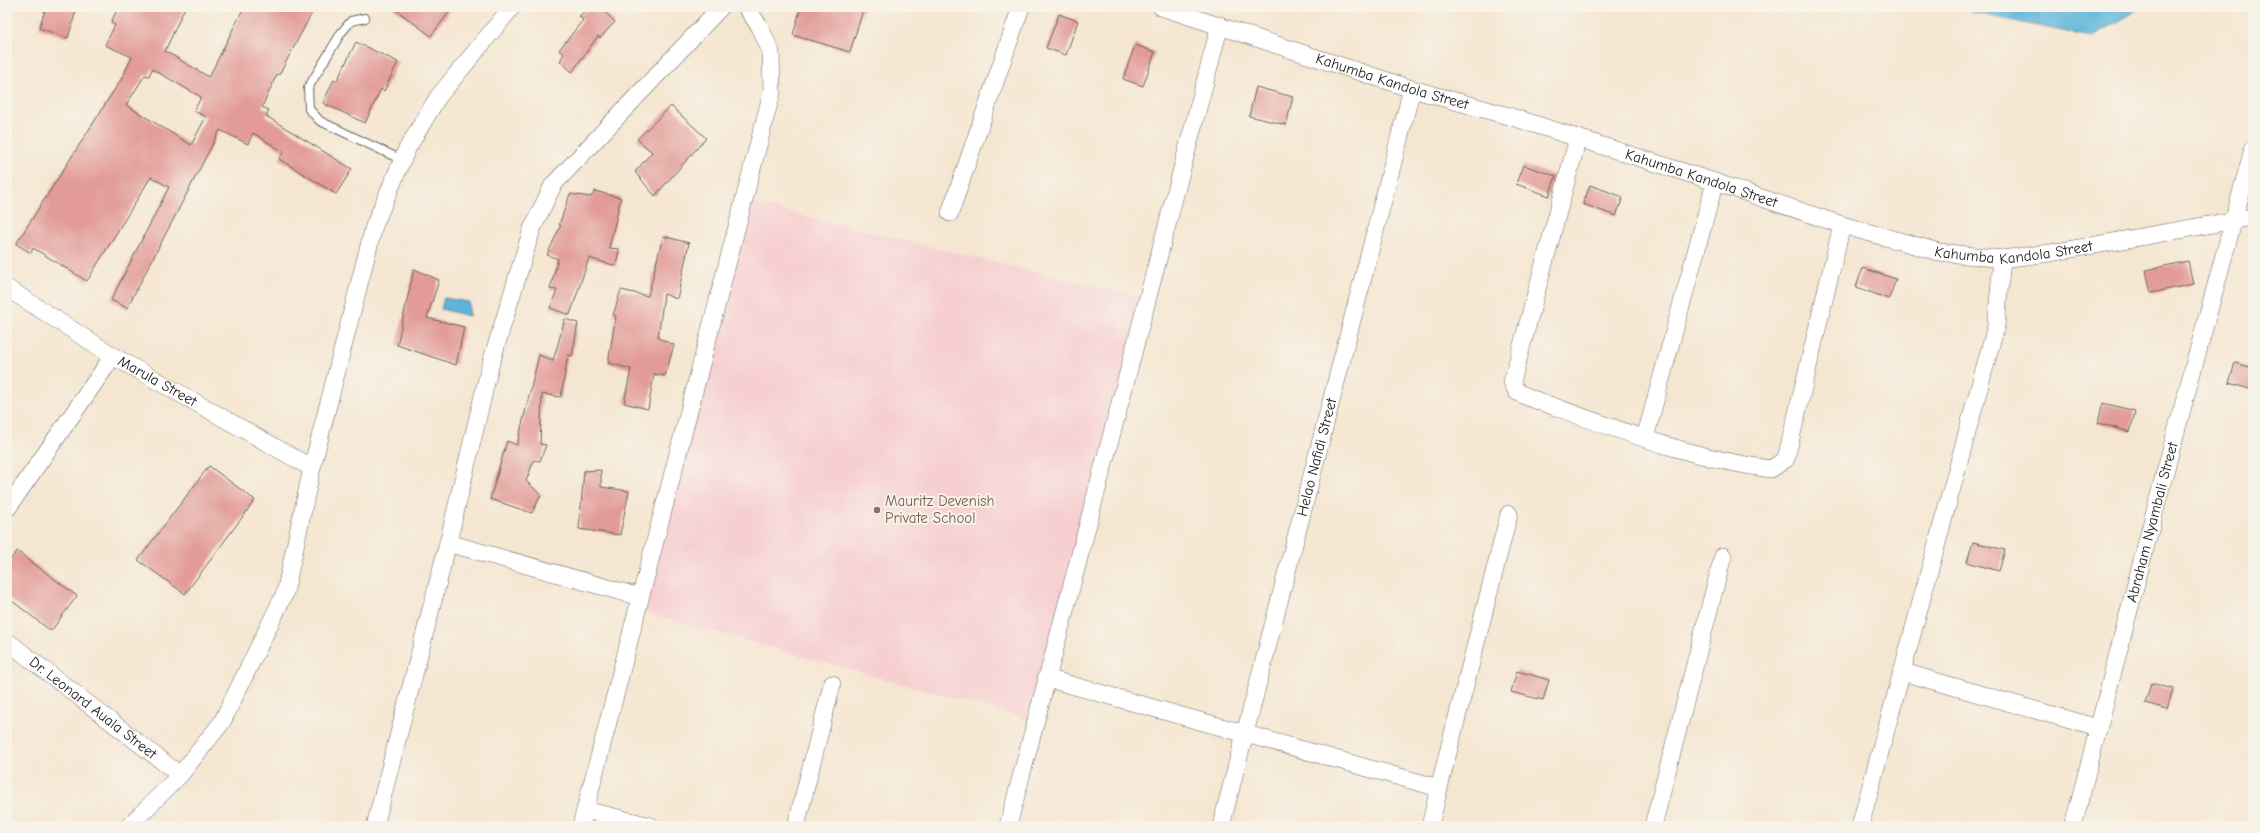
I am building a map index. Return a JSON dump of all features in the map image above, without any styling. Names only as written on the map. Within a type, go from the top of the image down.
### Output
[{"type":"street","points":[[375,826],[448,543],[490,366],[532,229],[553,185],[721,7]]},
{"type":"street","points":[[581,826],[772,92],[771,52],[760,27],[746,7]]},
{"type":"street","points":[[950,213],[1021,7]]},
{"type":"street","name":"Kahumba Kandola Street","points":[[1161,7],[1220,25],[1412,89],[1578,138],[1842,225],[1939,252],[2002,259],[2050,254],[2235,219],[2253,217]]},
{"type":"street","points":[[129,826],[180,775],[222,722],[285,593],[312,468],[374,226],[402,160],[438,97],[506,9]]},
{"type":"street","points":[[1008,826],[1220,25]]},
{"type":"street","name":"Helao Nafidi Street","points":[[1221,826],[1412,89]]},
{"type":"street","points":[[1578,138],[1512,382],[1517,392],[1530,398],[1645,438],[1732,464],[1771,469],[1786,459],[1842,225]]},
{"type":"street","name":"Abraham Nyambali Street","points":[[2073,826],[2163,480],[2253,149]]},
{"type":"street","points":[[1645,438],[1715,182]]},
{"type":"street","points":[[1860,826],[1996,326],[2002,259]]},
{"type":"street","name":"Marula Street","points":[[7,288],[113,356],[312,468]]},
{"type":"street","points":[[7,509],[113,356]]},
{"type":"street","points":[[1430,826],[1508,514]]},
{"type":"street","points":[[448,543],[640,597]]},
{"type":"street","points":[[1653,826],[1723,556]]},
{"type":"street","name":"Dr. Leonard Auala Street","points":[[7,641],[180,775]]},
{"type":"street","points":[[1903,672],[2098,728]]},
{"type":"street","points":[[1046,678],[1439,788]]},
{"type":"street","points":[[796,826],[832,684]]},
{"type":"street","points":[[585,810],[651,826]]},
{"type":"lane","points":[[365,18],[351,21],[341,33],[308,88],[309,109],[320,121],[402,160]]},
{"type":"shaded area","name":"Mauritz Devenish Private School","points":[[743,201],[1147,299],[1035,721],[636,610]]},
{"type":"water","points":[[1966,7],[2143,7],[2091,37],[1971,12]]},
{"type":"water","points":[[444,298],[469,302],[469,316],[441,309]]},
{"type":"building","points":[[46,7],[77,7],[68,38],[39,28]]},
{"type":"building","points":[[118,7],[185,7],[165,51],[209,77],[244,7],[315,7],[279,75],[277,74],[262,107],[269,110],[266,116],[352,169],[336,194],[279,159],[284,152],[253,133],[248,144],[220,130],[127,308],[111,300],[169,187],[151,177],[87,281],[33,248],[31,253],[16,244],[122,78],[132,57],[105,45],[115,25],[111,23]],"holes":[[[152,69],[201,97],[194,111],[206,117],[191,145],[126,105],[145,75],[149,76]]]},
{"type":"building","points":[[392,7],[453,7],[431,36]]},
{"type":"building","points":[[590,7],[600,7],[615,22],[600,38],[598,36],[572,72],[560,61],[564,54],[559,50],[583,20],[579,16]]},
{"type":"building","points":[[801,7],[864,7],[850,52],[793,35]]},
{"type":"building","points":[[1059,14],[1078,21],[1066,55],[1046,48]]},
{"type":"building","points":[[356,42],[398,62],[384,91],[381,89],[365,123],[323,103],[334,79],[337,81]]},
{"type":"building","points":[[1135,45],[1155,52],[1143,86],[1123,79]]},
{"type":"building","points":[[1256,87],[1293,97],[1286,125],[1249,116]]},
{"type":"building","points":[[671,106],[706,138],[655,196],[635,172],[652,152],[637,139]]},
{"type":"building","points":[[1523,165],[1556,176],[1549,196],[1516,184]]},
{"type":"building","points":[[1590,185],[1623,197],[1616,216],[1583,204]]},
{"type":"building","points":[[595,191],[621,198],[609,248],[619,249],[616,266],[589,258],[570,315],[550,308],[557,290],[550,289],[558,259],[547,255],[561,225],[559,225],[570,194],[591,197]]},
{"type":"building","points":[[663,236],[689,243],[677,299],[664,294],[658,338],[674,345],[665,376],[654,374],[648,409],[624,403],[631,369],[608,363],[616,316],[613,315],[621,290],[648,296]]},
{"type":"building","points":[[2188,261],[2193,284],[2151,293],[2146,270]]},
{"type":"building","points":[[1863,268],[1896,279],[1889,299],[1856,287]]},
{"type":"building","points":[[414,269],[439,280],[427,318],[464,327],[456,365],[397,345]]},
{"type":"building","points":[[565,319],[578,323],[572,356],[568,355],[561,397],[542,394],[540,444],[546,445],[540,461],[534,460],[526,481],[541,495],[532,513],[490,499],[507,441],[517,445],[539,355],[553,361]]},
{"type":"building","points":[[2235,363],[2253,368],[2253,390],[2229,383]]},
{"type":"building","points":[[2103,403],[2135,411],[2130,432],[2098,423]]},
{"type":"building","points":[[209,466],[255,500],[185,594],[138,560]]},
{"type":"building","points":[[601,470],[601,487],[629,491],[620,535],[579,529],[584,471]]},
{"type":"building","points":[[1973,542],[2005,550],[1999,571],[1967,562]]},
{"type":"building","points":[[17,551],[77,596],[51,631],[7,597],[7,564]]},
{"type":"building","points":[[1517,671],[1549,680],[1543,700],[1511,692]]},
{"type":"building","points":[[2151,683],[2173,689],[2167,709],[2145,703]]},
{"type":"place","name":"Mauritz Devenish Private School","points":[[877,510]]}]
